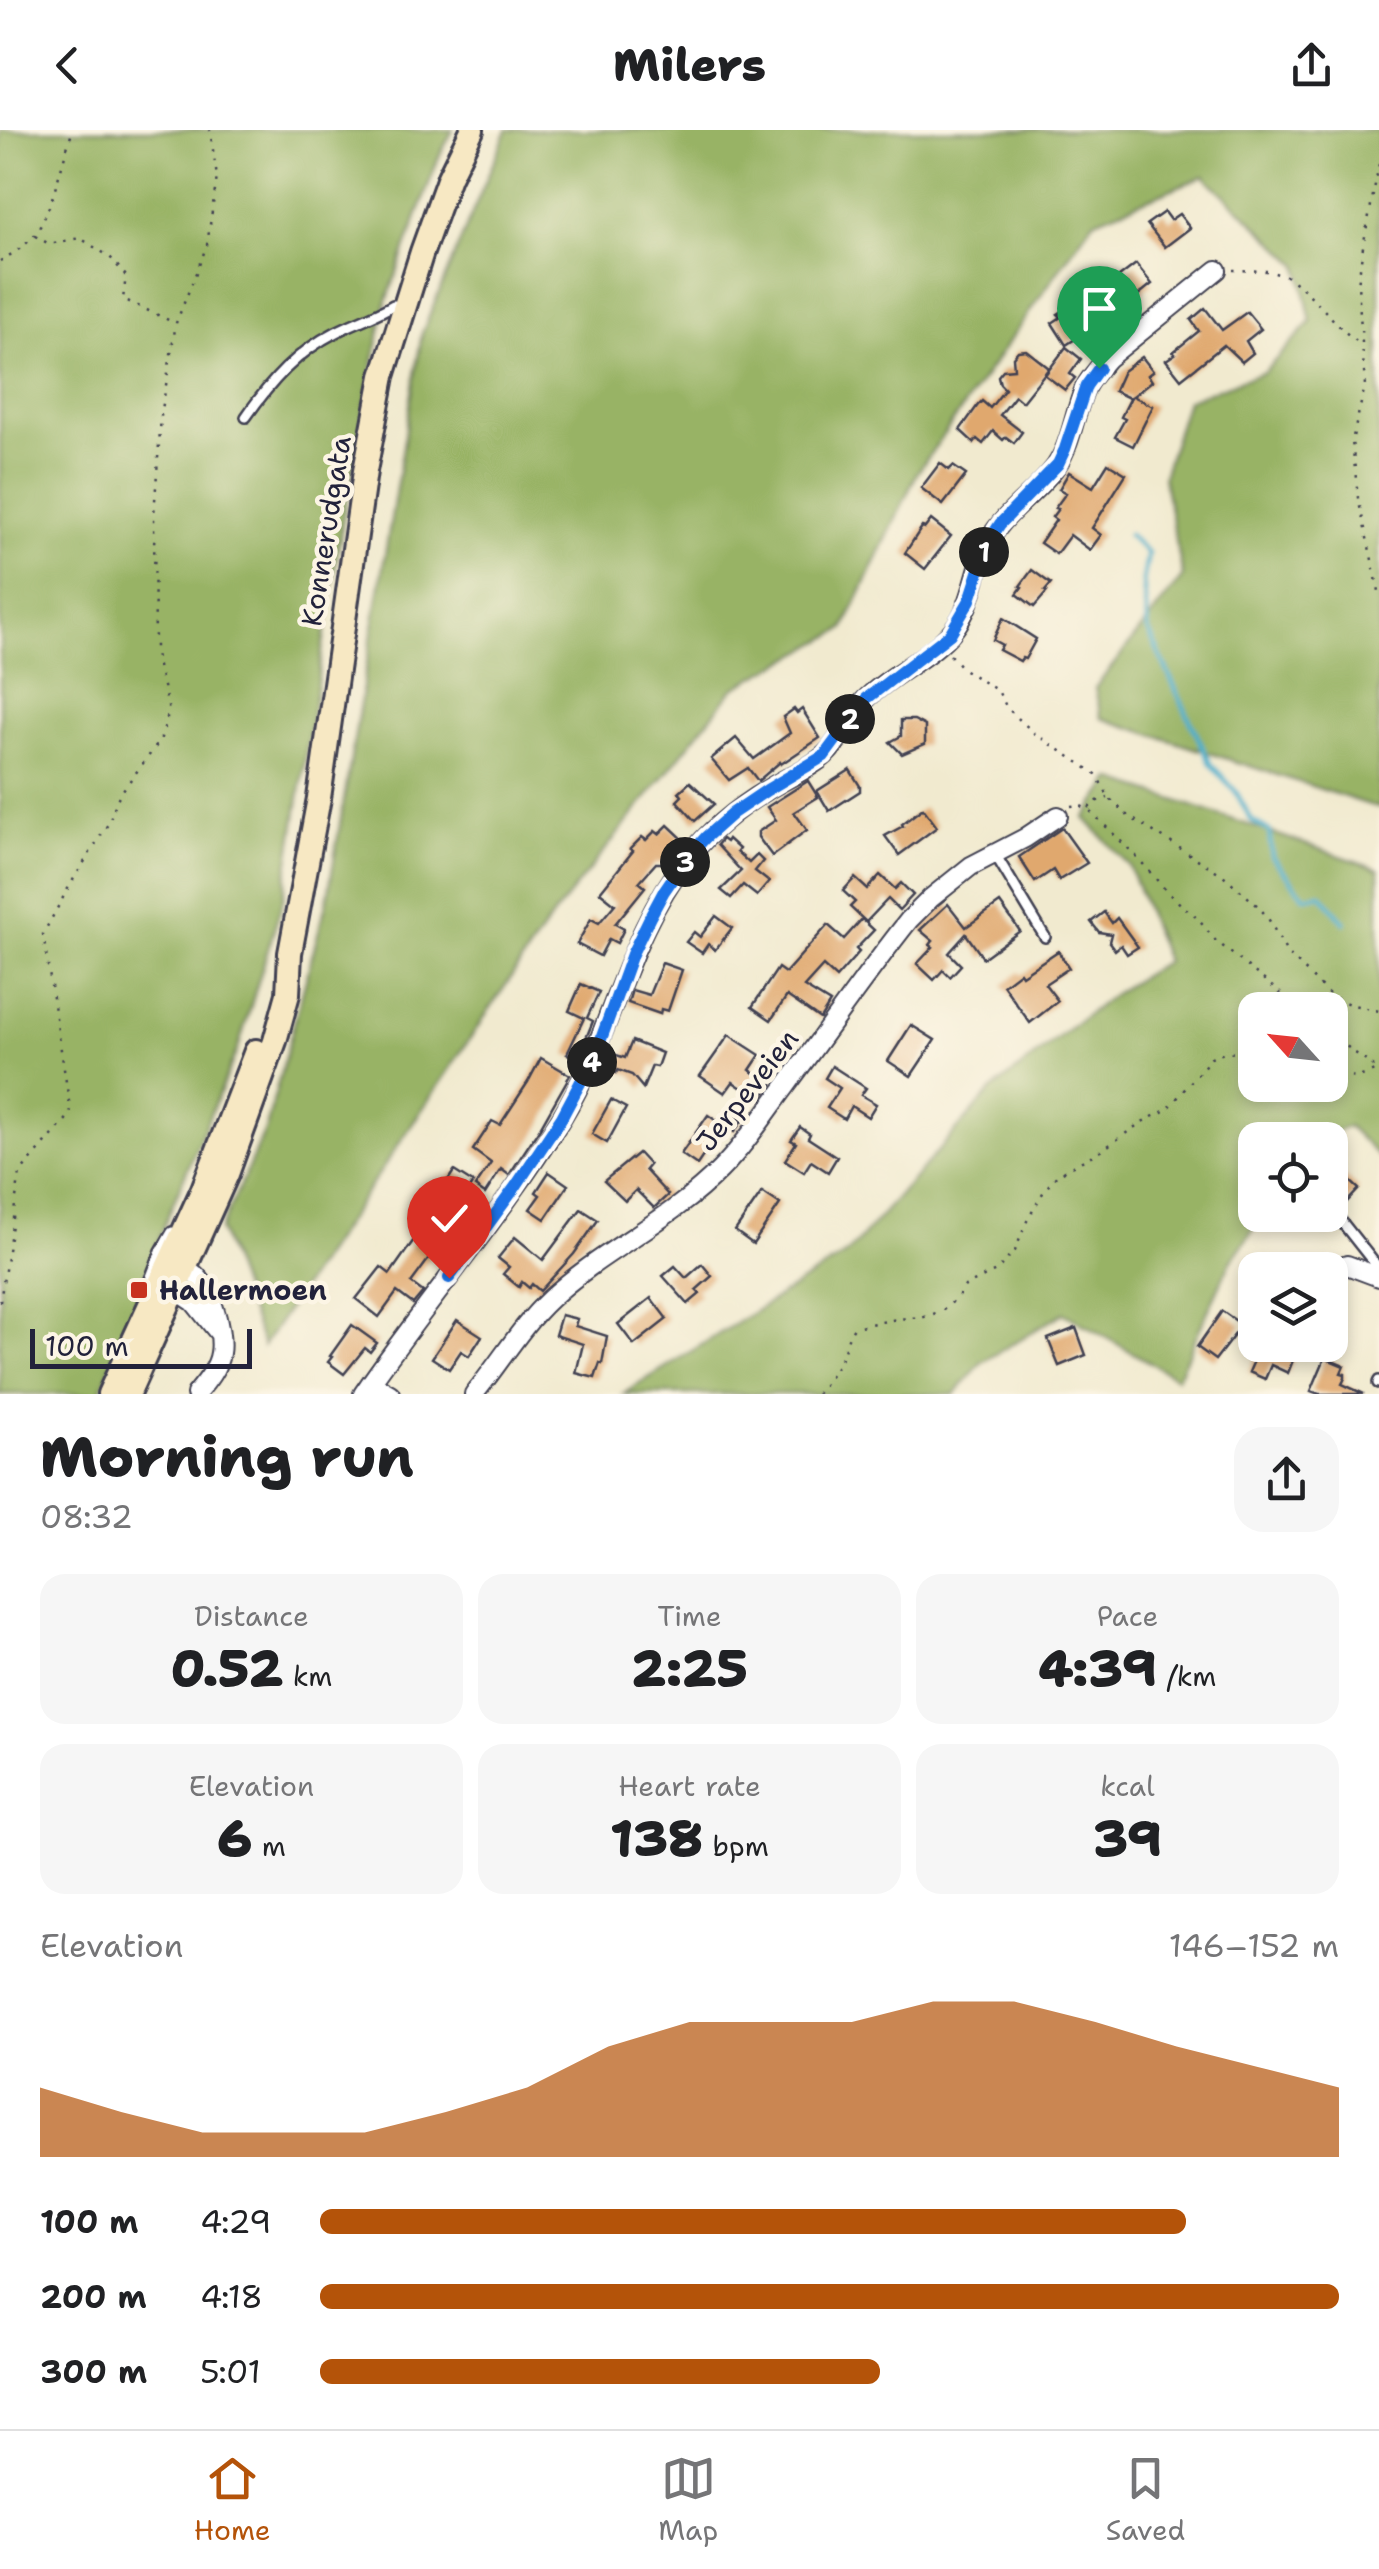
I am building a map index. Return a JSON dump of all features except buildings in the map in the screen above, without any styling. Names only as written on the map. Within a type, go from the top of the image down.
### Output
[{"type":"main road","name":"Konnerudgata","points":[[128,1394],[177,1276],[227,1174],[262,1083],[288,994],[290,953],[319,798],[373,422],[403,306],[449,177],[472,130]]},
{"type":"main road","name":"Konnerudgata","points":[[110,1394],[137,1330],[177,1276],[203,1190],[290,953]]},
{"type":"street","points":[[390,1394],[367,1388],[497,1213],[562,1117],[596,1053],[632,954],[664,891],[686,859],[733,813],[824,756],[866,699],[956,626],[970,600],[982,557],[1000,524],[1058,464],[1094,374],[1108,358],[1216,270]]},
{"type":"street","name":"Jerpeveien","points":[[474,1394],[517,1335],[552,1297],[688,1201],[725,1166],[908,920],[953,879],[1058,816]]},
{"type":"street","points":[[1348,1266],[1379,1273]]},
{"type":"street","points":[[177,1276],[219,1334],[219,1358],[196,1394]]},
{"type":"lane","points":[[246,417],[283,369],[304,351],[393,305],[403,306]]},
{"type":"lane","points":[[995,854],[1044,938]]},
{"type":"lane","points":[[137,1330],[145,1289],[161,1251],[203,1190]]},
{"type":"lane","points":[[1348,1231],[1379,1273]]},
{"type":"path","points":[[0,261],[35,236],[73,130]]},
{"type":"path","points":[[0,1302],[20,1173],[71,1114],[43,934],[108,824],[119,796],[160,741],[170,711],[155,654],[154,515],[160,416],[176,323],[207,245],[217,177],[210,130]]},
{"type":"path","points":[[1379,164],[1358,284],[1365,386],[1352,442],[1358,498],[1379,590]]},
{"type":"path","points":[[35,236],[49,244],[80,238],[95,247],[126,276],[124,299],[176,323]]},
{"type":"path","points":[[1216,270],[1268,271],[1286,276],[1363,346]]},
{"type":"path","points":[[939,643],[963,669],[998,690],[1007,708],[1034,732],[1096,774],[1109,798],[1128,816],[1224,876],[1258,906],[1287,953],[1331,996],[1379,1012]]},
{"type":"path","points":[[1109,798],[1094,802],[1088,809],[1215,940],[1279,992]]},
{"type":"path","points":[[1348,1048],[1378,1070]]},
{"type":"path","points":[[817,1394],[831,1377],[854,1327],[924,1318],[942,1311],[966,1286],[996,1272],[1015,1252],[1027,1221],[1057,1175],[1168,1109],[1210,1058],[1238,1052]]},
{"type":"path","points":[[1348,1076],[1378,1070]]},
{"type":"green space","points":[[0,130],[453,130],[438,159],[385,306],[344,512],[283,900],[238,1048],[100,1394],[0,1394]]},
{"type":"green space","points":[[507,130],[1379,130],[1379,808],[1101,718],[1095,688],[1183,576],[1163,476],[1187,400],[1264,372],[1311,322],[1299,265],[1204,176],[1093,221],[917,473],[844,629],[734,688],[551,918],[263,1346],[220,1230],[266,1128],[328,896],[422,333]]},
{"type":"green space","points":[[1112,779],[1379,869],[1379,1157],[1348,1122],[1238,1122],[1238,1232],[1252,1232],[1231,1261],[1177,1378],[1063,1313],[981,1363],[955,1394],[623,1394],[848,1253],[991,1091],[1112,995],[1166,961],[1129,866],[1085,818]]},
{"type":"waterway","points":[[1128,535],[1148,553],[1143,581],[1148,630],[1210,763],[1236,792],[1252,821],[1269,831],[1272,857],[1305,897],[1321,894],[1345,923]]},
{"type":"place","name":"Hallermoen","points":[[139,1290]]},
{"type":"route","points":[[449,1278],[562,1117],[596,1053],[632,954],[664,891],[686,859],[733,813],[824,756],[866,699],[950,634],[970,600],[989,541],[1000,524],[1058,464],[1086,386],[1099,368]]}]
